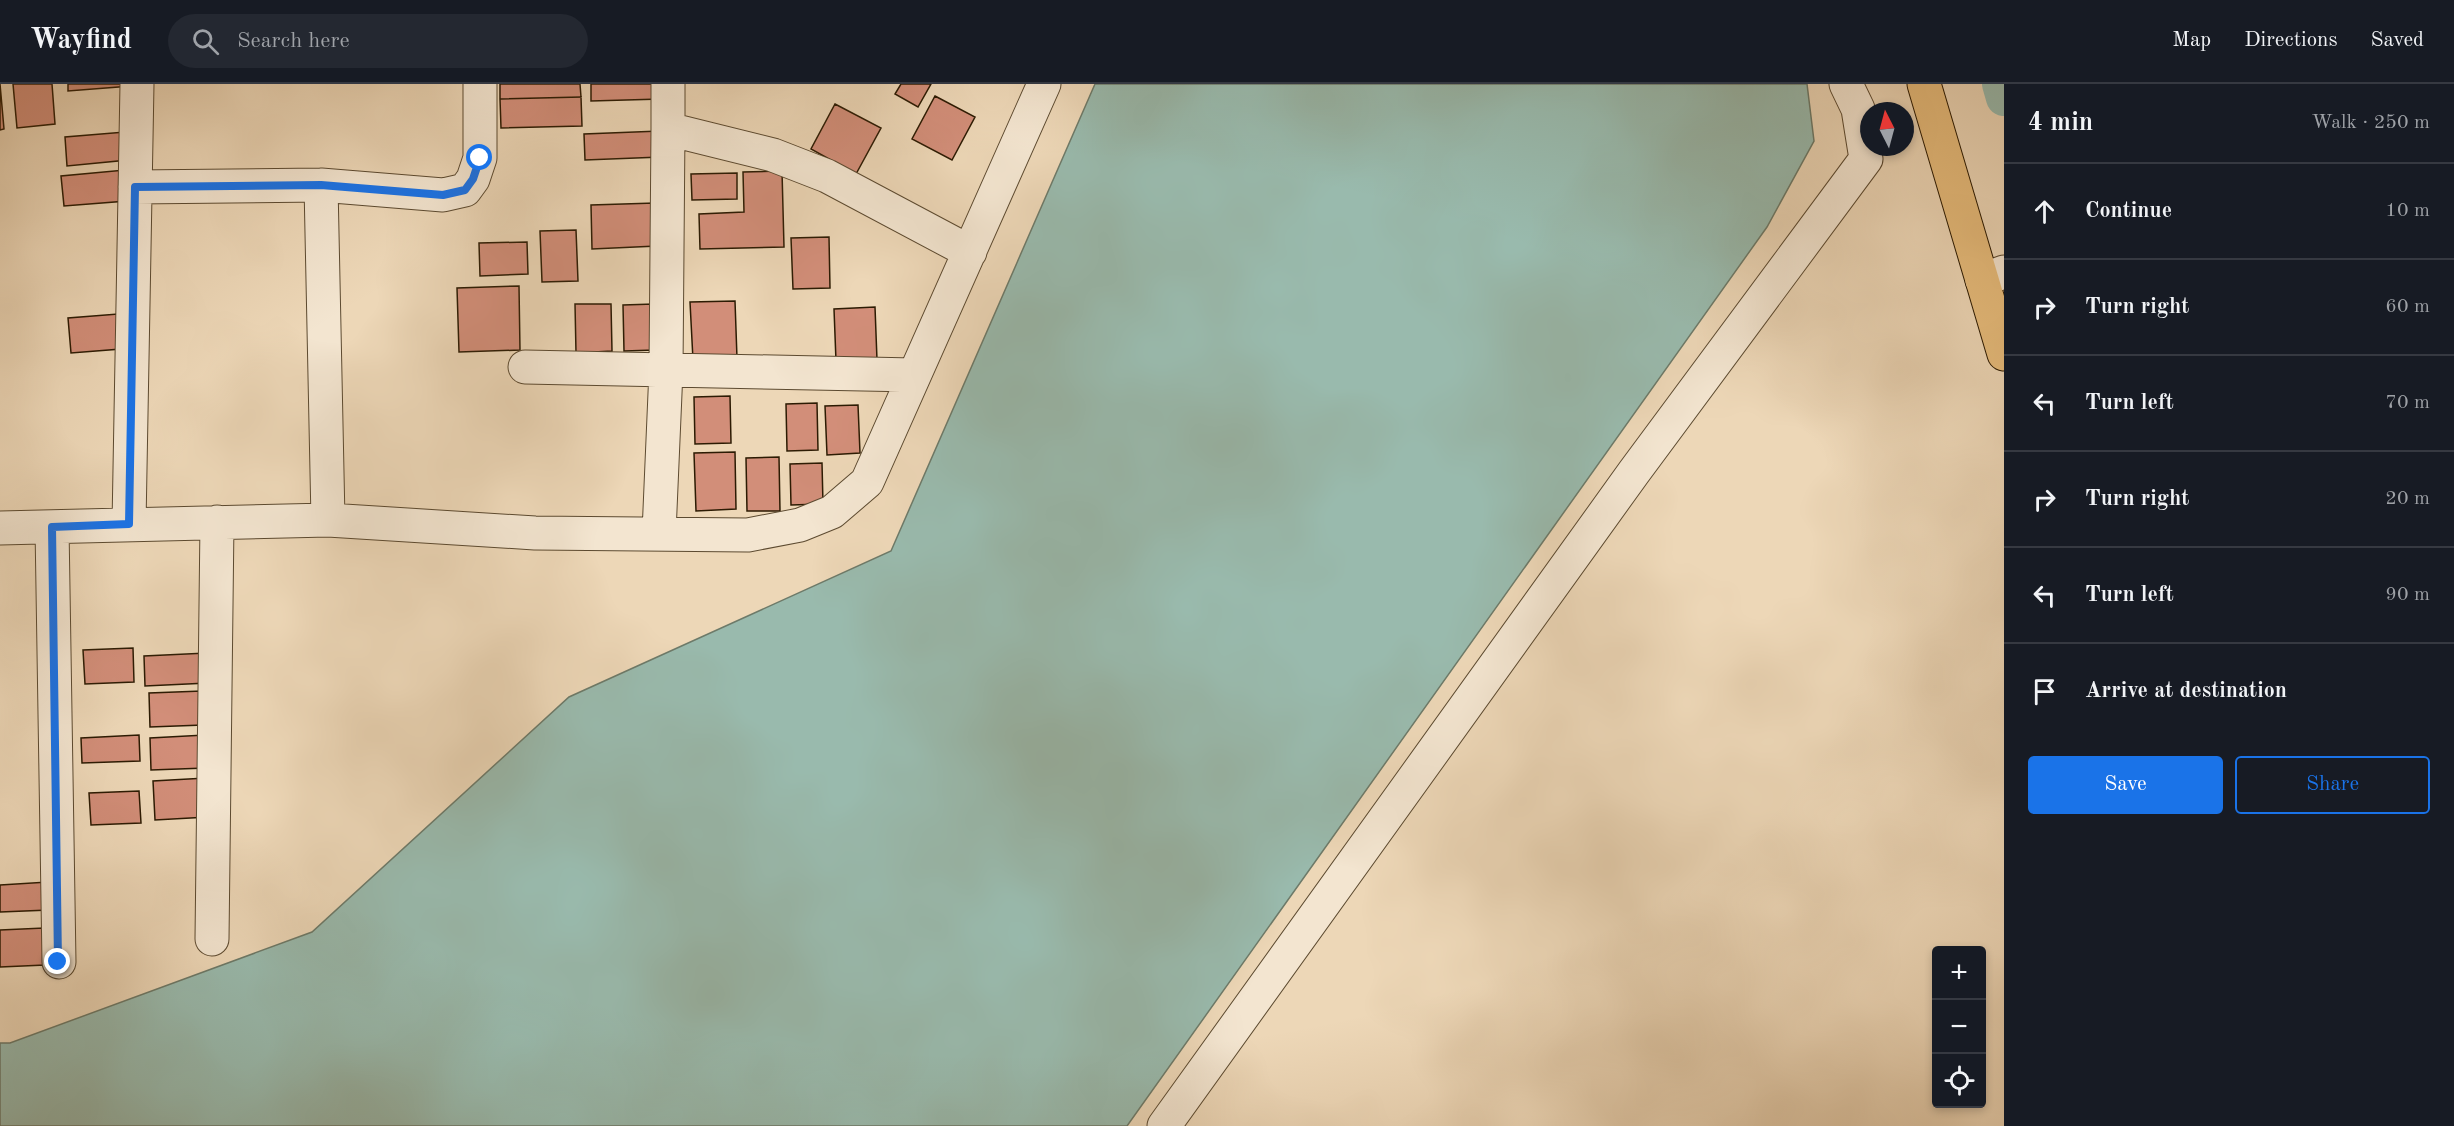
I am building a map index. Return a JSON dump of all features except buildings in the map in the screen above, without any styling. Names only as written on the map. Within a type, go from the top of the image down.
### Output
[{"type":"main road","points":[[1924,84],[1990,277],[2004,354]]},
{"type":"street","points":[[129,524],[137,84]]},
{"type":"street","points":[[135,187],[321,185],[443,195],[465,190],[473,179],[480,158],[480,84]]},
{"type":"street","points":[[659,533],[666,370],[668,84]]},
{"type":"street","points":[[0,528],[328,520],[535,533],[748,535],[800,525],[832,512],[867,482],[1044,84]]},
{"type":"street","points":[[1164,1126],[1634,472],[1866,159],[1858,109],[1846,84]]},
{"type":"street","points":[[668,129],[773,156],[827,176],[970,252]]},
{"type":"street","points":[[321,185],[328,520]]},
{"type":"street","points":[[525,367],[914,375]]},
{"type":"street","points":[[212,939],[217,522]]},
{"type":"street","points":[[52,527],[58,962]]},
{"type":"shaded area","points":[[1095,84],[1807,84],[1814,141],[1767,227],[1127,1126],[0,1126],[0,1043],[10,1043],[312,932],[569,697],[891,551]]},
{"type":"waterway","points":[[2000,84],[2004,98]]},
{"type":"route","points":[[58,962],[52,527],[129,524],[135,187],[321,185],[443,195],[465,190],[473,179],[480,158]]}]
